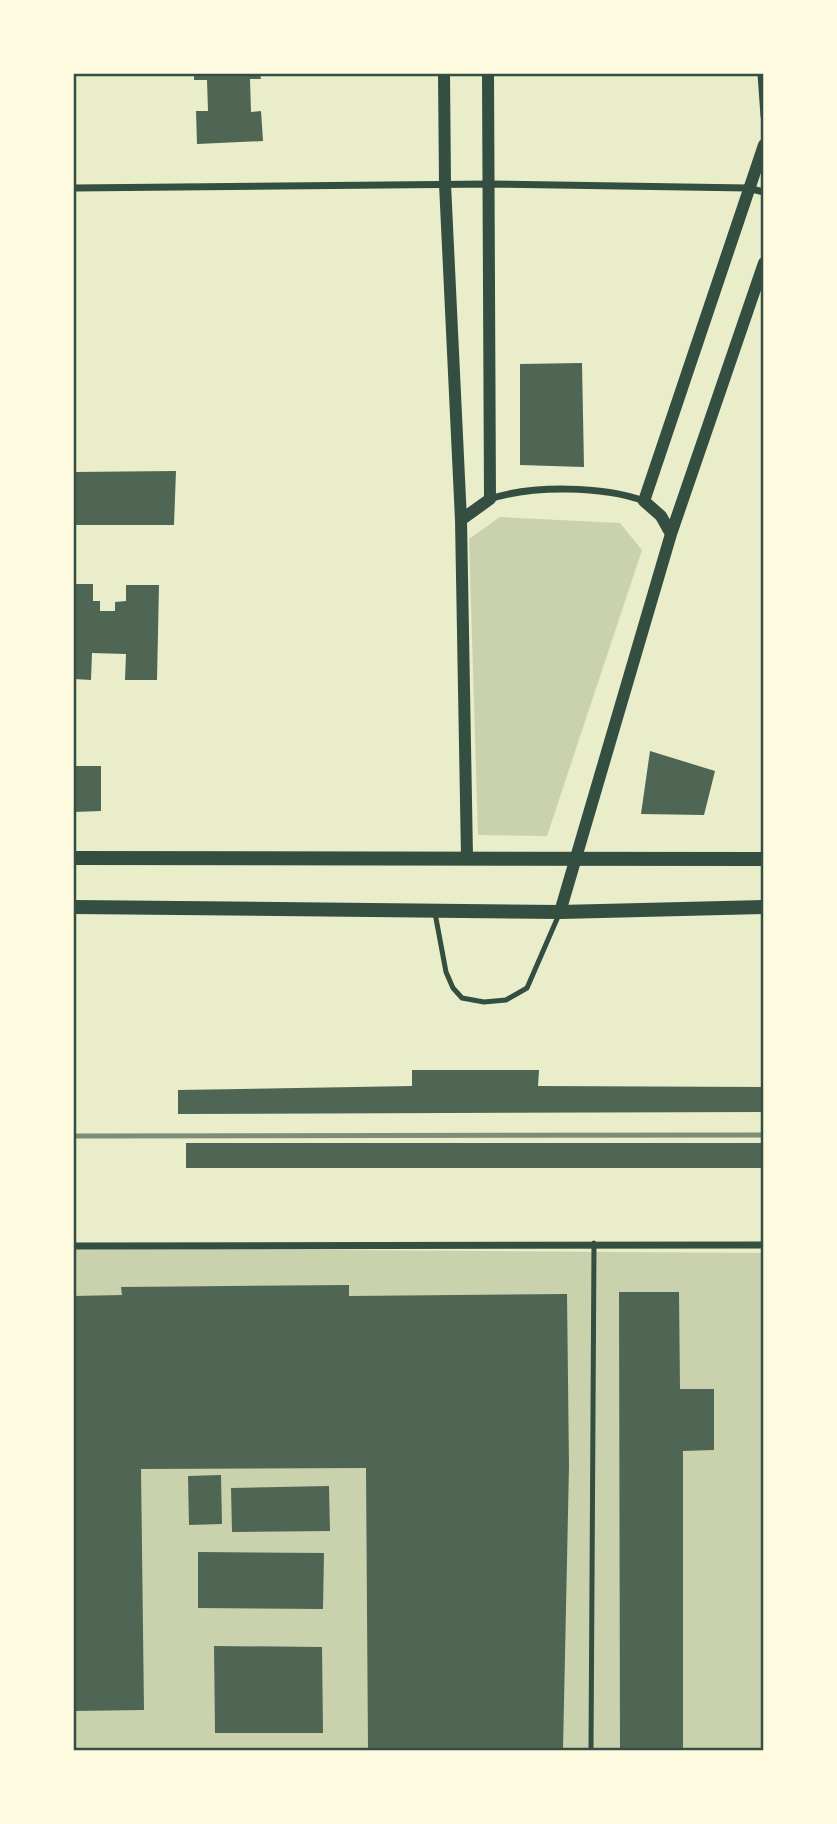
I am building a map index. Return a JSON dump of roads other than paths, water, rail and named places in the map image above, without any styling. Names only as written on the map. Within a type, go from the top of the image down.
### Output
[{"type":"main road","points":[[74,858],[467,857],[577,861],[764,859]]},
{"type":"main road","points":[[74,907],[560,912],[764,907]]},
{"type":"street","points":[[443,74],[445,184],[461,520],[467,857]]},
{"type":"street","points":[[488,74],[490,499]]},
{"type":"street","points":[[761,74],[764,116]]},
{"type":"street","points":[[644,501],[764,145]]},
{"type":"street","points":[[74,188],[490,184],[748,188],[764,192]]},
{"type":"street","points":[[560,912],[671,534],[764,263]]},
{"type":"street","points":[[461,520],[490,499],[544,489],[625,494],[644,501],[661,516],[671,534]]},
{"type":"street","points":[[74,1246],[594,1243],[764,1245]]},
{"type":"lane","points":[[435,910],[446,972],[453,988],[462,998],[484,1002],[506,1000],[527,988],[560,912]]},
{"type":"lane","points":[[590,1751],[594,1243]]},
{"type":"railway","points":[[74,1136],[764,1135]]}]
